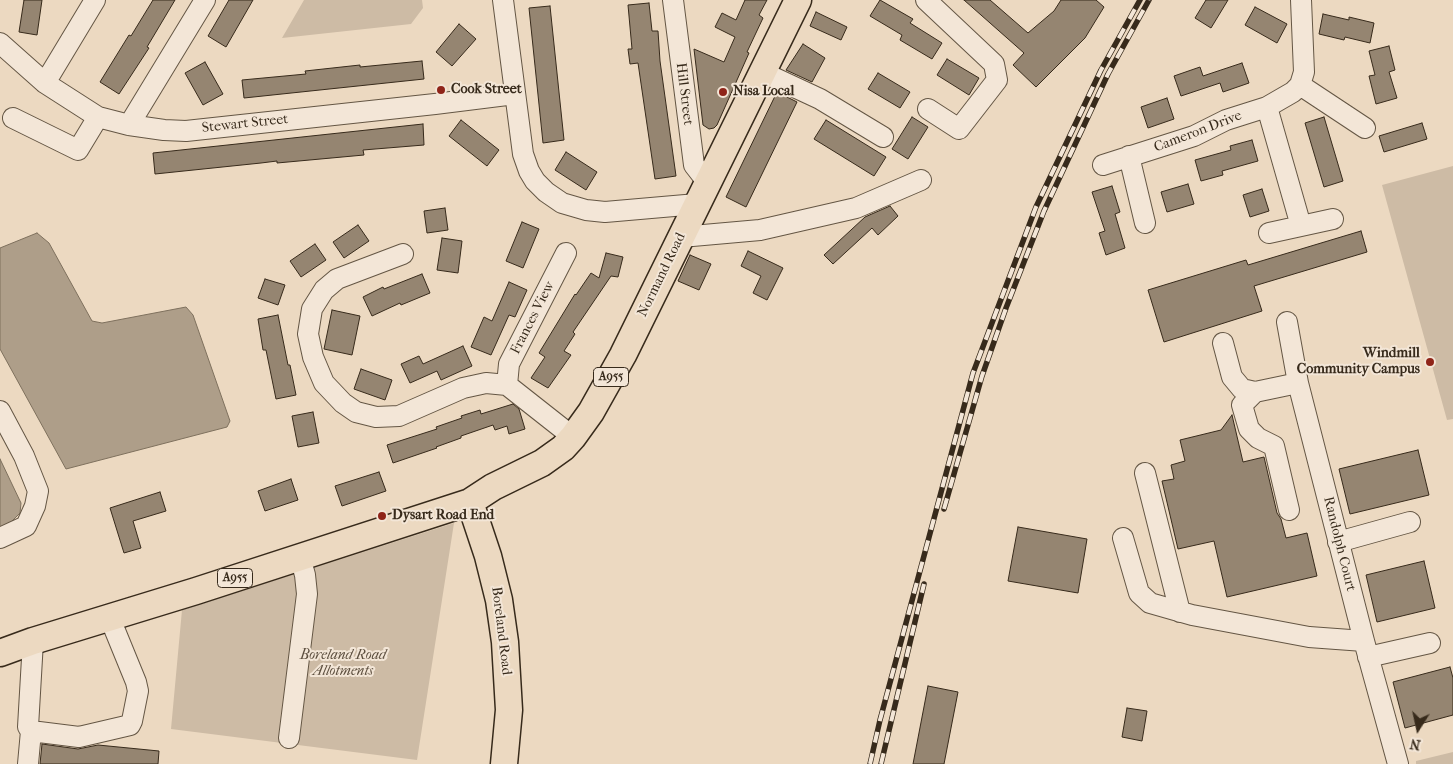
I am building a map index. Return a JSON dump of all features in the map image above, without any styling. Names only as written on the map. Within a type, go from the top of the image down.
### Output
[{"type":"main road","name":"Normand Road","points":[[470,502],[542,463],[563,448],[573,437],[601,396],[798,0]]},
{"type":"main road","name":"A955","points":[[0,653],[33,640],[196,591],[470,502]]},
{"type":"main road","name":"Boreland Road","points":[[470,502],[488,556],[499,600],[505,642],[509,710],[504,764]]},
{"type":"street","points":[[45,83],[95,0]]},
{"type":"street","points":[[129,125],[205,0]]},
{"type":"street","points":[[504,0],[514,94],[523,154],[535,181],[546,192],[562,203],[586,210],[605,212],[703,193]]},
{"type":"street","name":"Hill Street","points":[[673,0],[694,165],[703,193]]},
{"type":"street","points":[[926,0],[994,64],[997,80],[959,129],[928,109]]},
{"type":"street","points":[[1298,1],[1304,72],[1300,85],[1365,128]]},
{"type":"street","name":"Stewart Street","points":[[0,43],[45,83],[98,117],[129,125],[164,130],[186,130],[514,94]]},
{"type":"street","points":[[762,72],[820,99],[883,137]]},
{"type":"street","name":"Cameron Drive","points":[[1103,165],[1194,136],[1226,120],[1267,107],[1293,92],[1300,85]]},
{"type":"street","points":[[1267,107],[1301,226]]},
{"type":"street","points":[[13,118],[78,150],[98,117]]},
{"type":"street","points":[[1129,156],[1145,223]]},
{"type":"street","points":[[681,237],[760,230],[856,208],[921,180]]},
{"type":"street","points":[[1269,233],[1333,219]]},
{"type":"street","name":"Frances View","points":[[507,385],[509,364],[566,253]]},
{"type":"street","points":[[403,254],[336,279],[324,290],[312,309],[308,334],[313,357],[324,383],[343,403],[356,412],[376,417],[399,416],[463,388],[486,384],[507,385],[573,437]]},
{"type":"street","name":"Randolph Court","points":[[1287,322],[1298,383],[1366,649],[1398,764]]},
{"type":"street","points":[[1223,343],[1232,377],[1242,388],[1255,392],[1298,383]]},
{"type":"street","points":[[1255,392],[1242,405],[1249,429],[1258,438],[1274,446],[1289,510]]},
{"type":"street","points":[[0,411],[24,456],[38,491],[35,506],[26,526],[0,538]]},
{"type":"street","points":[[1146,473],[1186,613]]},
{"type":"street","points":[[1338,542],[1410,522]]},
{"type":"street","points":[[1123,538],[1139,593],[1150,603],[1186,613],[1366,649],[1430,643]]},
{"type":"street","points":[[290,738],[307,594],[305,575],[300,557]]},
{"type":"street","points":[[31,731],[79,737],[130,724],[138,691],[110,616]]},
{"type":"street","points":[[28,764],[31,731],[28,727],[33,640]]},
{"type":"green space","points":[[304,0],[422,0],[423,8],[411,24],[282,38]]},
{"type":"green space","points":[[1453,166],[1453,419],[1447,420],[1382,185]]},
{"type":"green space","name":"Boreland Road Allotments","points":[[454,523],[417,760],[171,729],[182,610]]},
{"type":"green space","points":[[1453,752],[1453,764],[1416,764],[1416,761]]},
{"type":"shaded area","points":[[37,233],[49,243],[92,321],[102,323],[186,307],[193,315],[230,421],[227,427],[66,469],[0,349],[0,248]]},
{"type":"shaded area","points":[[0,459],[21,503],[20,513],[10,523],[0,528]]},
{"type":"building","points":[[24,0],[42,0],[37,35],[19,32]]},
{"type":"building","points":[[153,0],[175,0],[147,47],[149,48],[119,94],[100,82]]},
{"type":"building","points":[[229,0],[253,0],[226,47],[208,36]]},
{"type":"building","points":[[745,0],[767,0],[759,15],[763,18],[717,125],[709,129],[703,125],[694,49],[724,62],[735,37],[715,27],[722,13],[736,20]]},
{"type":"building","points":[[880,0],[913,19],[910,23],[942,43],[932,59],[900,40],[902,35],[870,16]]},
{"type":"building","points":[[964,0],[990,0],[1028,33],[1054,11],[1061,0],[1096,0],[1104,7],[1085,38],[1036,87],[1013,65],[1024,53]]},
{"type":"building","points":[[1206,0],[1228,0],[1211,28],[1195,18]]},
{"type":"building","points":[[649,3],[652,31],[658,31],[660,61],[676,176],[655,179],[638,63],[630,64],[628,49],[632,49],[628,5]]},
{"type":"building","points":[[550,6],[564,140],[543,143],[529,8]]},
{"type":"building","points":[[1255,7],[1287,24],[1277,43],[1245,25]]},
{"type":"building","points":[[816,12],[847,27],[841,40],[810,26]]},
{"type":"building","points":[[1323,14],[1349,20],[1349,17],[1374,23],[1370,43],[1345,37],[1344,40],[1319,34]]},
{"type":"building","points":[[459,24],[476,39],[452,66],[436,52]]},
{"type":"building","points":[[803,44],[825,58],[812,82],[786,70]]},
{"type":"building","points":[[1389,46],[1395,70],[1389,72],[1397,98],[1376,104],[1369,76],[1375,75],[1369,51]]},
{"type":"building","points":[[947,59],[979,78],[969,95],[937,75]]},
{"type":"building","points":[[422,61],[424,79],[244,98],[242,80],[306,74],[305,71],[360,65],[360,67]]},
{"type":"building","points":[[205,62],[223,94],[203,105],[185,73]]},
{"type":"building","points":[[1242,63],[1249,83],[1223,92],[1220,83],[1181,96],[1174,76],[1200,67],[1203,76]]},
{"type":"building","points":[[878,73],[910,92],[900,108],[868,89]]},
{"type":"building","points":[[777,92],[797,102],[746,207],[726,197]]},
{"type":"building","points":[[1167,98],[1174,119],[1148,128],[1141,107]]},
{"type":"building","points":[[912,117],[928,127],[908,159],[892,149]]},
{"type":"building","points":[[1324,117],[1343,181],[1324,187],[1305,123]]},
{"type":"building","points":[[461,120],[499,150],[487,166],[449,136]]},
{"type":"building","points":[[826,120],[886,157],[874,176],[814,139]]},
{"type":"building","points":[[1422,123],[1427,139],[1384,152],[1379,136]]},
{"type":"building","points":[[423,124],[424,145],[363,150],[364,155],[277,163],[277,161],[155,174],[153,153]]},
{"type":"building","points":[[1252,140],[1258,161],[1222,171],[1223,175],[1201,181],[1195,160],[1231,150],[1230,146]]},
{"type":"building","points":[[566,152],[597,172],[586,190],[555,170]]},
{"type":"building","points":[[1188,184],[1194,204],[1167,212],[1161,192]]},
{"type":"building","points":[[1112,186],[1120,212],[1115,214],[1125,248],[1106,255],[1099,233],[1105,231],[1092,192]]},
{"type":"building","points":[[1262,189],[1269,211],[1250,217],[1243,195]]},
{"type":"building","points":[[890,206],[898,216],[878,235],[872,228],[833,264],[824,255],[865,217]]},
{"type":"building","points":[[445,208],[448,230],[427,233],[424,211]]},
{"type":"building","points":[[522,222],[539,229],[523,268],[506,261]]},
{"type":"building","points":[[358,225],[369,241],[344,258],[333,242]]},
{"type":"building","points":[[1361,231],[1367,252],[1254,286],[1262,311],[1164,342],[1148,290],[1246,260],[1248,265]]},
{"type":"building","points":[[442,238],[462,241],[458,273],[437,270]]},
{"type":"building","points":[[315,244],[326,260],[301,277],[290,261]]},
{"type":"building","points":[[748,251],[783,268],[767,300],[753,293],[761,276],[741,266]]},
{"type":"building","points":[[606,253],[623,257],[618,277],[611,276],[573,332],[575,334],[564,351],[571,355],[548,388],[531,378],[545,357],[539,353],[575,294],[591,273],[599,278]]},
{"type":"building","points":[[690,255],[711,264],[699,290],[678,281]]},
{"type":"building","points":[[422,274],[430,293],[401,305],[400,303],[372,316],[363,297],[383,287],[384,289]]},
{"type":"building","points":[[265,279],[285,285],[278,305],[258,298]]},
{"type":"building","points":[[509,282],[527,290],[515,317],[509,315],[491,355],[471,347],[484,317],[492,321]]},
{"type":"building","points":[[332,310],[360,316],[352,355],[324,349]]},
{"type":"building","points":[[278,315],[296,395],[276,399],[266,350],[263,350],[258,319]]},
{"type":"building","points":[[463,346],[472,366],[441,380],[437,371],[410,383],[401,364],[419,356],[423,364]]},
{"type":"building","points":[[361,369],[392,380],[385,400],[354,389]]},
{"type":"building","points":[[513,404],[519,409],[525,429],[509,434],[507,426],[495,430],[493,425],[461,436],[461,438],[437,448],[393,463],[387,445],[437,429],[436,427],[462,418],[461,416],[480,410],[481,414]]},
{"type":"building","points":[[313,412],[319,443],[298,447],[292,416]]},
{"type":"building","points":[[1232,415],[1243,462],[1264,457],[1277,513],[1281,519],[1286,538],[1307,533],[1317,576],[1227,597],[1214,541],[1178,549],[1162,481],[1174,479],[1171,465],[1185,461],[1180,440],[1221,430]]},
{"type":"building","points":[[1418,450],[1429,495],[1350,514],[1339,469]]},
{"type":"building","points":[[379,472],[386,491],[342,506],[335,486]]},
{"type":"building","points":[[291,479],[298,500],[265,511],[258,491]]},
{"type":"building","points":[[160,492],[166,511],[133,521],[141,548],[124,553],[110,508]]},
{"type":"building","points":[[1018,527],[1087,539],[1078,593],[1008,581]]},
{"type":"building","points":[[1424,561],[1435,608],[1377,622],[1366,575]]},
{"type":"building","points":[[1450,667],[1453,678],[1453,715],[1405,728],[1393,682]]},
{"type":"building","points":[[928,686],[958,692],[944,764],[913,764]]},
{"type":"building","points":[[1127,708],[1147,711],[1142,741],[1122,737]]},
{"type":"building","points":[[42,744],[78,749],[98,745],[159,751],[158,764],[40,764]]},
{"type":"railway","points":[[870,764],[880,720],[973,373],[1036,207],[1101,70],[1140,0]]},
{"type":"railway","points":[[944,509],[982,376],[1044,211],[1108,74],[1149,0]]},
{"type":"railway","points":[[881,764],[924,584]]},
{"type":"place","name":"Cook Street","points":[[441,90]]},
{"type":"place","name":"Nisa Local","points":[[723,92]]},
{"type":"place","name":"Windmill Community Campus","points":[[1430,362]]},
{"type":"place","name":"Dysart Road End","points":[[382,516]]}]
